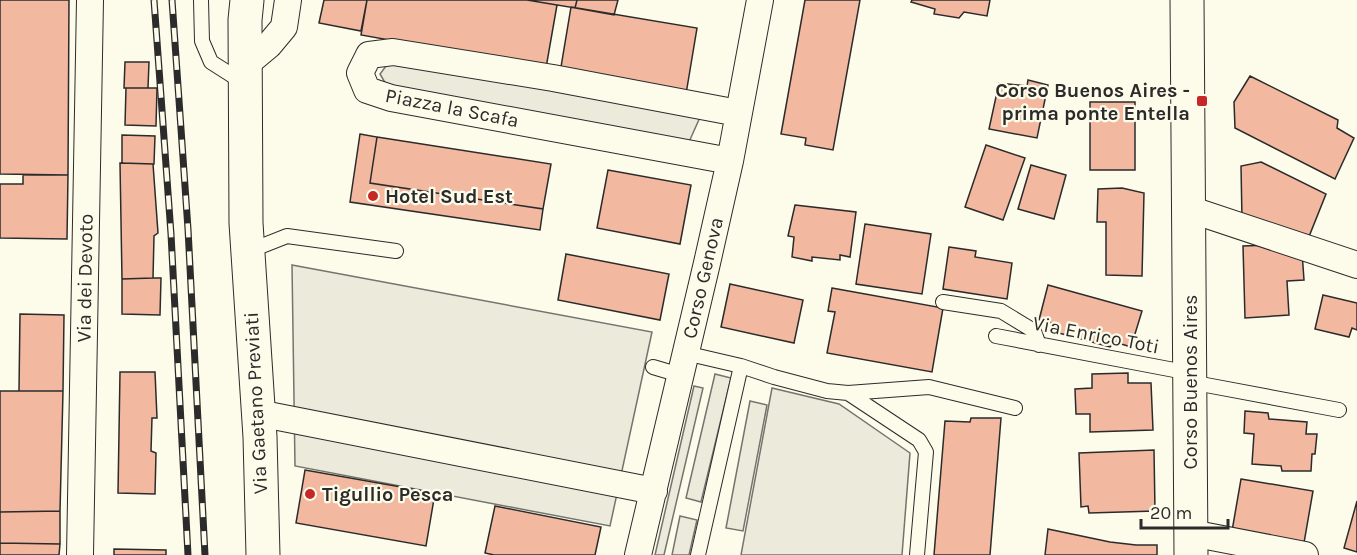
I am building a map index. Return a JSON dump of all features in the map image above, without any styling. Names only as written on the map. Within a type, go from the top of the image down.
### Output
[{"type":"street","name":"Via dei Devoto","points":[[80,555],[90,0]]},
{"type":"street","points":[[246,75],[284,27],[288,0]]},
{"type":"street","name":"Corso Genova","points":[[638,555],[708,263],[760,0]]},
{"type":"street","name":"Corso Buenos Aires","points":[[1187,0],[1191,544]]},
{"type":"street","name":"Via Gaetano Previati","points":[[246,10],[246,224],[258,413],[263,555]]},
{"type":"street","name":"Piazza la Scafa","points":[[730,161],[391,98],[367,90],[360,73],[369,55],[393,52],[553,78],[738,113]]},
{"type":"street","points":[[1189,209],[1357,265]]},
{"type":"street","points":[[258,413],[654,491]]},
{"type":"street","points":[[1191,544],[1305,555]]},
{"type":"lane","points":[[201,0],[202,41],[211,62],[246,75]]},
{"type":"lane","points":[[248,251],[287,236],[396,251]]},
{"type":"lane","points":[[943,302],[1001,311],[1034,331],[1039,345]]},
{"type":"lane","name":"Via Enrico Toti","points":[[996,336],[1339,410]]},
{"type":"lane","points":[[653,367],[683,364],[741,366],[827,391],[848,393],[929,387],[1015,408]]},
{"type":"lane","points":[[698,555],[741,366]]},
{"type":"lane","points":[[848,393],[919,440],[926,452],[918,555]]},
{"type":"shaded area","points":[[392,58],[701,115],[689,142],[387,86],[380,74]]},
{"type":"shaded area","points":[[292,265],[652,332],[610,526],[295,466]]},
{"type":"shaded area","points":[[715,374],[731,378],[701,502],[686,498]]},
{"type":"shaded area","points":[[694,386],[703,388],[664,555],[655,555]]},
{"type":"shaded area","points":[[772,388],[839,404],[910,453],[902,555],[741,555]]},
{"type":"shaded area","points":[[750,401],[767,405],[743,531],[726,528]]},
{"type":"shaded area","points":[[680,516],[697,520],[689,555],[672,555]]},
{"type":"building","points":[[0,0],[69,0],[68,175],[0,174]]},
{"type":"building","points":[[324,0],[367,0],[361,31],[319,23]]},
{"type":"building","points":[[367,0],[527,0],[557,5],[546,68],[361,35]]},
{"type":"building","points":[[527,0],[577,0],[575,8]]},
{"type":"building","points":[[577,0],[618,0],[614,15],[575,8]]},
{"type":"building","points":[[805,0],[860,0],[833,150],[805,145],[806,138],[781,134]]},
{"type":"building","points":[[912,0],[990,0],[987,16],[964,12],[959,18],[934,14],[935,9],[911,2]]},
{"type":"building","points":[[571,7],[697,28],[686,94],[560,73]]},
{"type":"building","points":[[125,62],[149,62],[148,88],[124,88]]},
{"type":"building","points":[[1250,76],[1338,120],[1337,128],[1354,138],[1335,179],[1235,128],[1234,102]]},
{"type":"building","points":[[1028,80],[1048,85],[1037,138],[989,129],[999,83],[1027,86]]},
{"type":"building","points":[[126,88],[157,88],[156,126],[125,125]]},
{"type":"building","points":[[1090,102],[1135,102],[1135,170],[1090,170]]},
{"type":"building","points":[[360,134],[377,137],[370,183],[543,209],[540,230],[350,202]]},
{"type":"building","points":[[122,135],[155,136],[154,164],[122,163]]},
{"type":"building","points":[[377,137],[551,164],[543,209],[370,183]]},
{"type":"building","points":[[986,145],[1025,158],[1003,220],[965,207]]},
{"type":"building","points":[[1261,162],[1326,194],[1308,239],[1242,220],[1241,166]]},
{"type":"building","points":[[120,163],[153,164],[158,233],[154,236],[153,278],[122,279]]},
{"type":"building","points":[[1031,165],[1066,175],[1054,219],[1018,209]]},
{"type":"building","points":[[608,170],[691,185],[680,244],[597,228]]},
{"type":"building","points":[[23,175],[68,175],[67,239],[0,238],[0,184],[23,184]]},
{"type":"building","points":[[1122,188],[1144,193],[1142,276],[1106,275],[1106,222],[1097,222],[1098,189]]},
{"type":"building","points":[[795,205],[856,212],[850,257],[840,255],[840,260],[812,257],[812,261],[792,257],[794,237],[788,236]]},
{"type":"building","points":[[865,224],[931,234],[922,294],[856,284]]},
{"type":"building","points":[[1275,245],[1302,252],[1304,280],[1287,281],[1289,315],[1245,318],[1243,246]]},
{"type":"building","points":[[949,247],[976,251],[975,257],[1012,263],[1007,299],[943,289]]},
{"type":"building","points":[[566,254],[669,274],[660,320],[558,300]]},
{"type":"building","points":[[161,278],[160,315],[122,314],[122,279]]},
{"type":"building","points":[[730,284],[803,300],[794,343],[721,327]]},
{"type":"building","points":[[1048,285],[1142,311],[1131,347],[1115,342],[1110,347],[1055,332],[1057,324],[1039,320]]},
{"type":"building","points":[[832,288],[943,308],[932,372],[827,353],[835,312],[828,311]]},
{"type":"building","points":[[1323,295],[1357,303],[1357,330],[1352,328],[1349,337],[1315,329]]},
{"type":"building","points":[[20,314],[64,315],[63,391],[19,391]]},
{"type":"building","points":[[120,372],[155,372],[157,418],[152,418],[151,451],[156,453],[155,494],[118,493]]},
{"type":"building","points":[[1128,373],[1128,383],[1151,383],[1153,430],[1090,432],[1090,414],[1076,414],[1075,389],[1092,388],[1092,374]]},
{"type":"building","points":[[0,391],[63,391],[60,511],[0,512]]},
{"type":"building","points":[[1245,411],[1268,413],[1269,419],[1307,422],[1306,434],[1317,434],[1311,471],[1282,471],[1281,466],[1252,464],[1254,434],[1244,433]]},
{"type":"building","points":[[971,418],[1001,418],[990,555],[934,555],[945,421],[970,422]]},
{"type":"building","points":[[1154,450],[1155,511],[1089,513],[1088,506],[1081,507],[1079,453]]},
{"type":"building","points":[[305,470],[435,493],[426,546],[296,523]]},
{"type":"building","points":[[1241,479],[1313,491],[1304,543],[1232,531]]},
{"type":"building","points":[[1357,501],[1357,552],[1344,548]]},
{"type":"building","points":[[495,506],[601,527],[595,555],[494,555],[485,553]]},
{"type":"building","points":[[60,511],[60,544],[0,543],[0,512]]},
{"type":"building","points":[[1048,529],[1110,542],[1157,545],[1157,555],[1045,555]]},
{"type":"building","points":[[0,543],[60,544],[59,555],[0,555]]},
{"type":"building","points":[[114,549],[166,550],[166,555],[114,555]]},
{"type":"railway","points":[[154,0],[171,234],[188,555]]},
{"type":"railway","points":[[172,0],[188,229],[205,555]]},
{"type":"place","name":"Corso Buenos Aires - prima ponte Entella","points":[[1202,101]]},
{"type":"place","name":"Hotel Sud Est","points":[[373,196]]},
{"type":"place","name":"Tigullio Pesca","points":[[310,494]]}]
